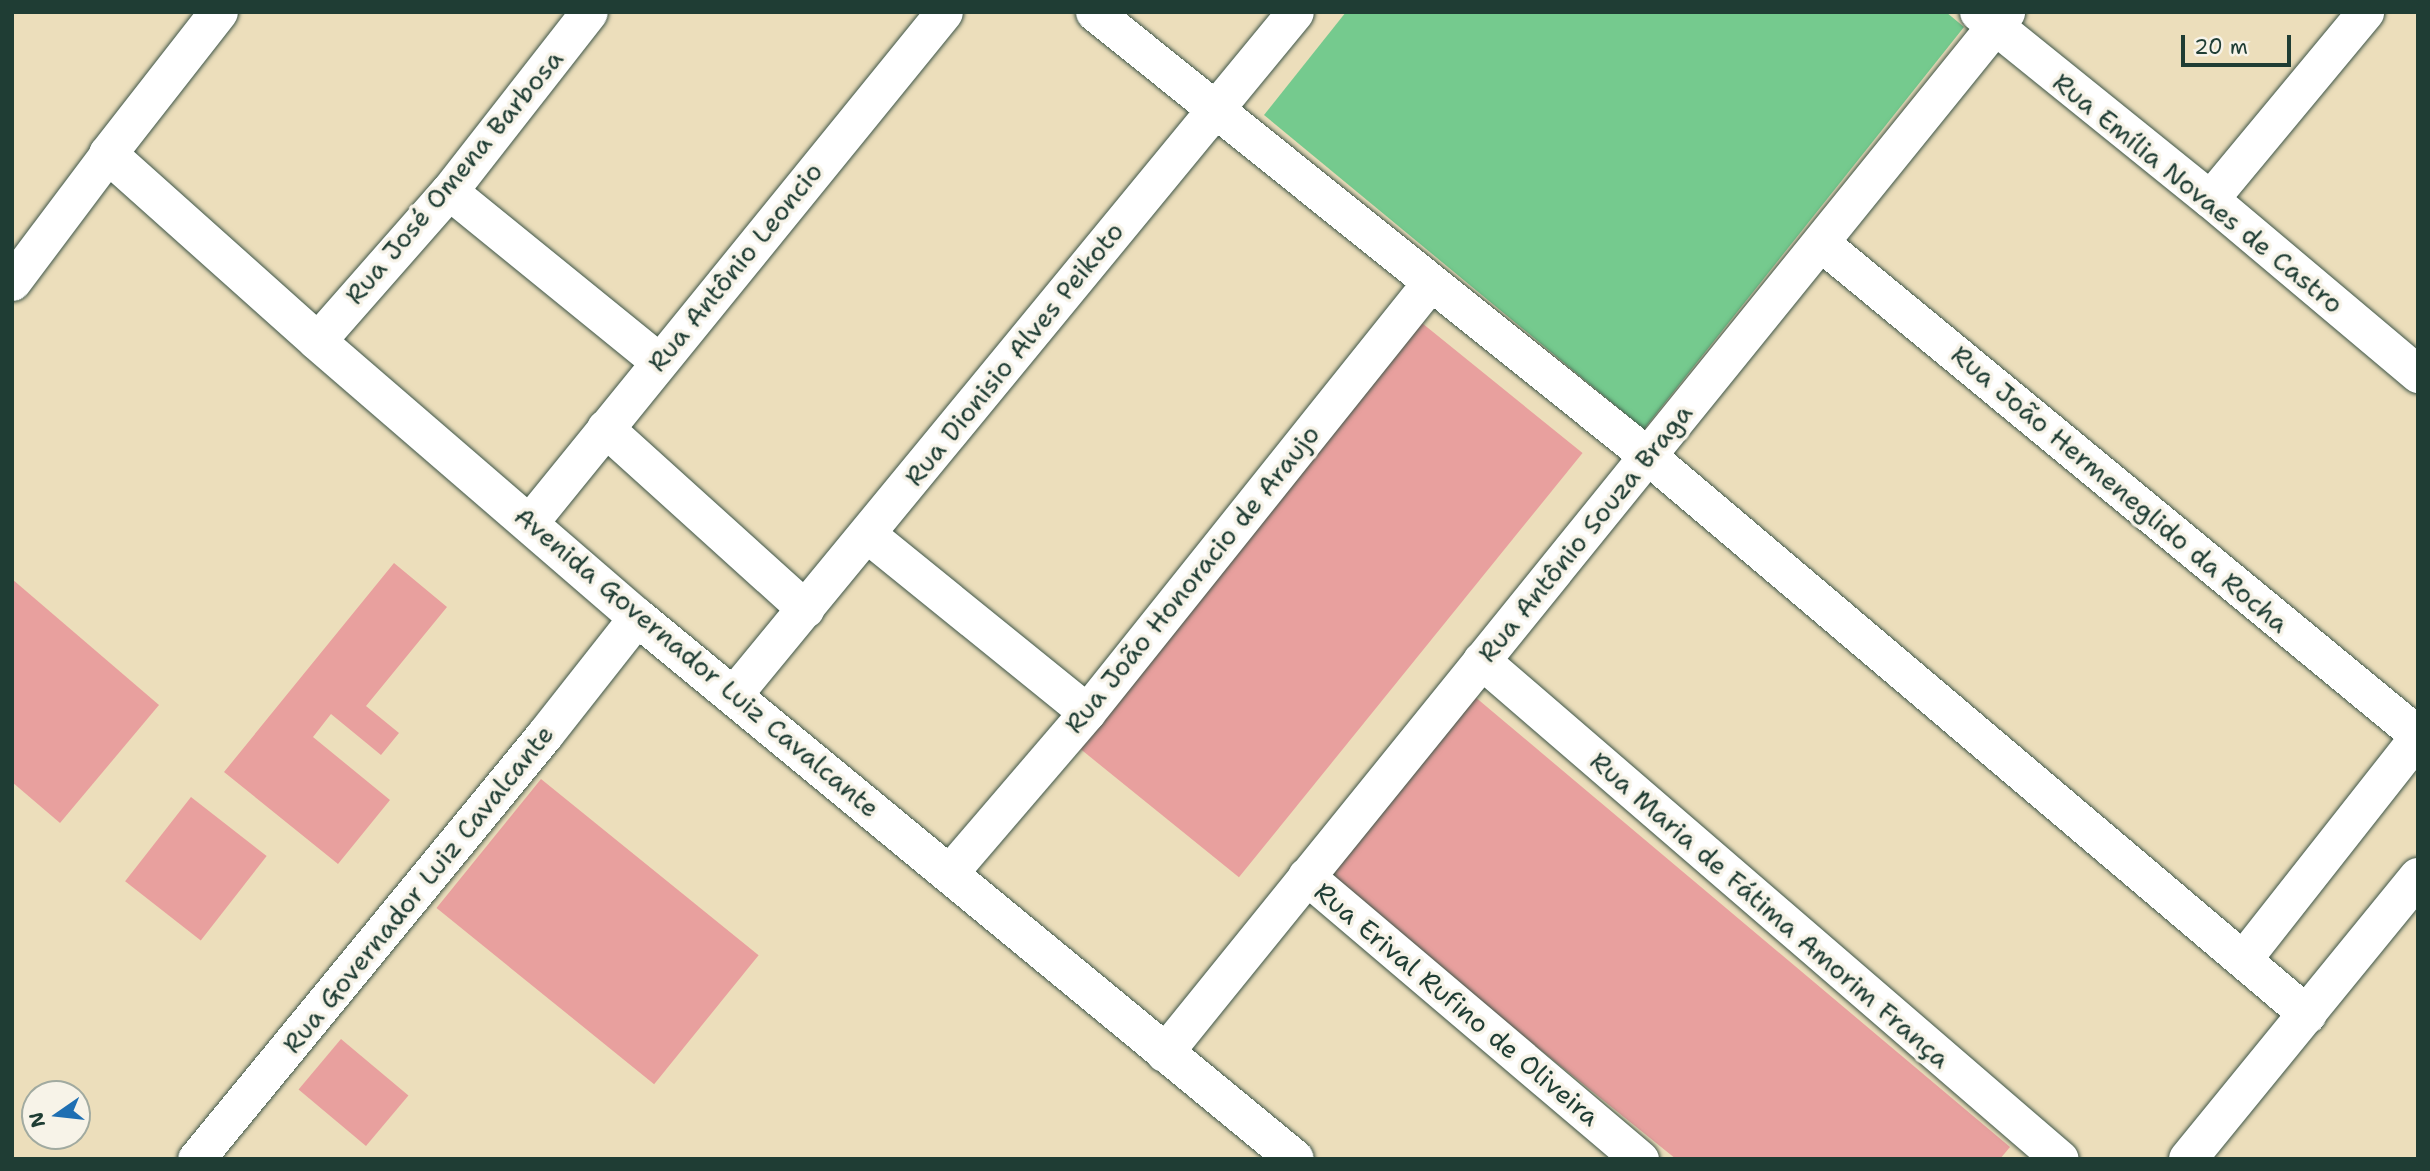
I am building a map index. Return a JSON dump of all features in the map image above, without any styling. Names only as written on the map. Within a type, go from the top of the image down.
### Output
[{"type":"street","points":[[12,282],[219,12]]},
{"type":"street","name":"Rua José Omena Barbosa","points":[[317,341],[449,191],[589,12]]},
{"type":"street","name":"Rua Antônio Leoncio","points":[[530,523],[658,361],[944,12]]},
{"type":"street","points":[[1094,12],[1648,456],[2306,1014]]},
{"type":"street","name":"Rua Dionisio Alves Peikoto","points":[[733,695],[1295,12]]},
{"type":"street","points":[[2210,199],[2365,12]]},
{"type":"street","name":"Rua Emília Novaes de Castro","points":[[1993,17],[2418,374]]},
{"type":"street","name":"Rua Antônio Souza Braga","points":[[1164,1053],[1821,243],[1993,17]]},
{"type":"street","name":"Avenida Governador Luiz Cavalcante","points":[[108,154],[317,341],[637,617],[950,872],[1164,1053],[1295,1159]]},
{"type":"street","points":[[449,191],[658,361]]},
{"type":"street","name":"Rua João Hermeneglido da Rocha","points":[[1821,243],[2418,736]]},
{"type":"street","name":"Rua João Honoracio de Araujo","points":[[950,872],[1087,712],[1430,283]]},
{"type":"street","points":[[605,428],[805,609]]},
{"type":"street","points":[[867,534],[1087,712]]},
{"type":"street","name":"Rua Governador Luiz Cavalcante","points":[[196,1159],[545,734],[637,617]]},
{"type":"street","name":"Rua Maria de Fátima Amorim França","points":[[1481,660],[2060,1159]]},
{"type":"street","points":[[2243,959],[2418,736]]},
{"type":"street","name":"Rua Erival Rufino de Oliveira","points":[[1306,876],[1640,1159]]},
{"type":"street","points":[[2188,1159],[2418,877]]},
{"type":"green space","points":[[1346,12],[1946,12],[1964,27],[1644,429],[1264,115]]},
{"type":"building","points":[[1417,319],[1583,453],[1239,877],[1073,743]]},
{"type":"building","points":[[394,563],[447,607],[366,706],[399,733],[381,755],[331,714],[313,737],[390,800],[338,864],[224,772]]},
{"type":"building","points":[[12,579],[159,705],[60,823],[12,782]]},
{"type":"building","points":[[1474,696],[2010,1147],[2000,1159],[1676,1159],[1321,873]]},
{"type":"building","points":[[541,779],[759,955],[654,1084],[437,908]]},
{"type":"building","points":[[191,797],[267,856],[201,940],[125,881]]},
{"type":"building","points":[[341,1039],[408,1096],[366,1146],[299,1090]]}]
